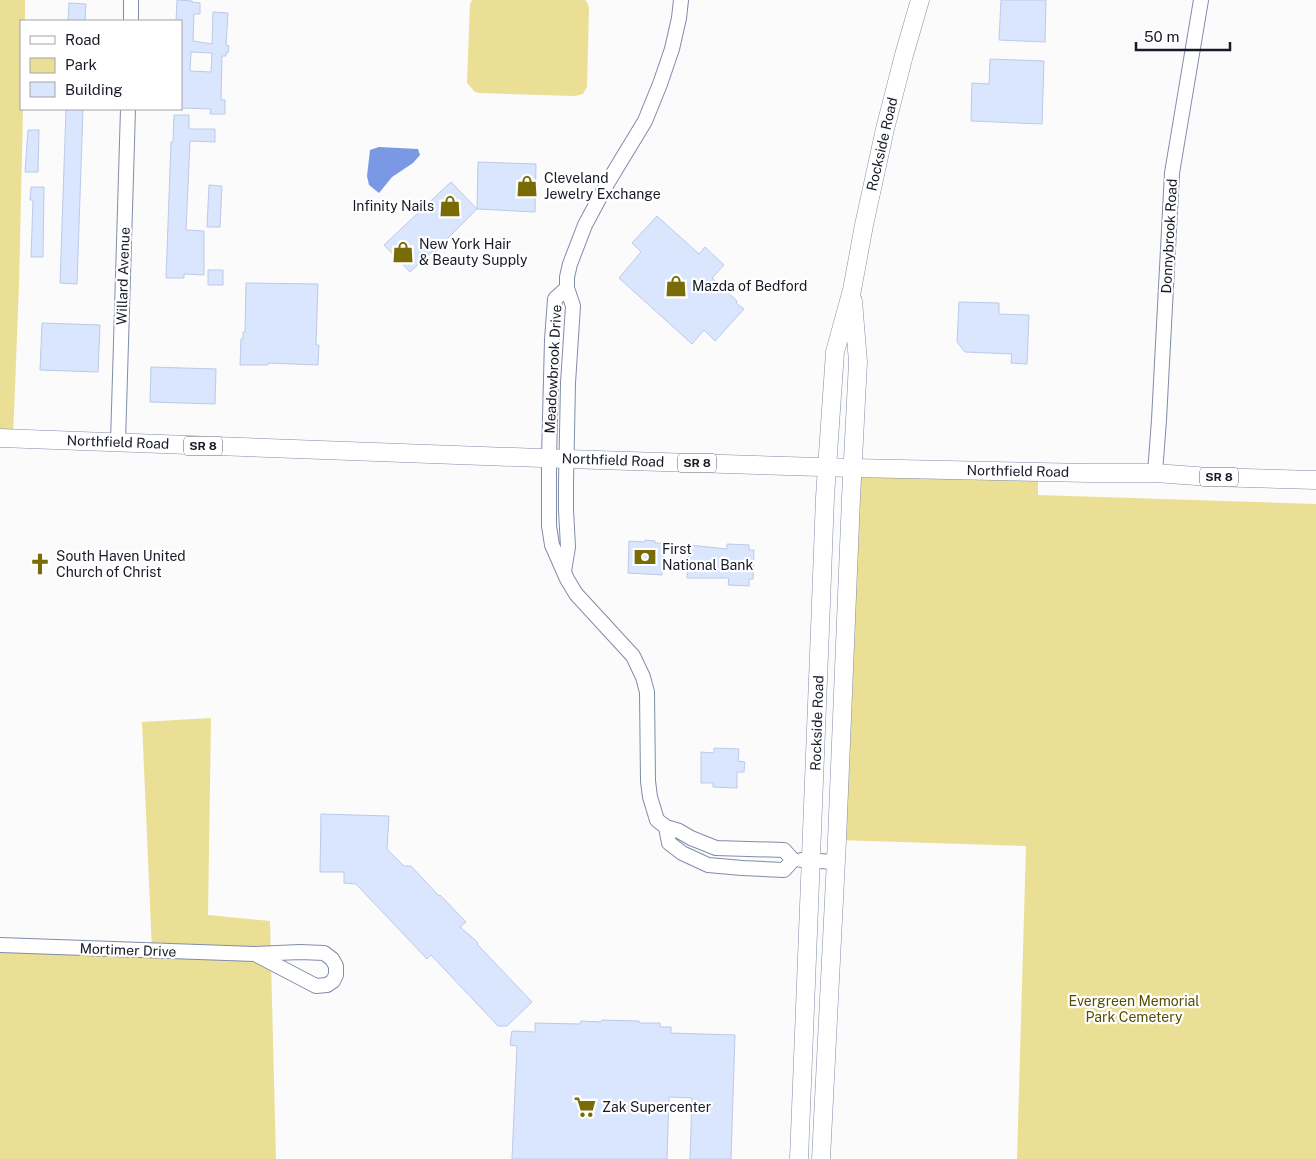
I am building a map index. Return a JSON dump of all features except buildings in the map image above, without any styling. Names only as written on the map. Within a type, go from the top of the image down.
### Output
[{"type":"main road","name":"Rockside Road","points":[[799,1159],[825,497],[834,352],[852,290],[881,147],[920,0]]},
{"type":"main road","name":"Rockside Road","points":[[821,1159],[858,362],[852,290]]},
{"type":"main road","name":"Northfield Road","points":[[0,438],[567,459],[853,468],[1155,473],[1210,477],[1316,480]]},
{"type":"street","points":[[131,20],[132,0]]},
{"type":"street","name":"Meadowbrook Drive","points":[[564,571],[568,547],[566,510],[568,383],[573,306],[567,288],[567,277],[585,225],[644,121],[660,84],[672,50],[679,18],[680,0]]},
{"type":"street","name":"Donnybrook Road","points":[[1155,473],[1172,173],[1201,0]]},
{"type":"street","name":"Willard Avenue","points":[[118,442],[128,110]]},
{"type":"street","name":"Meadowbrook Drive","points":[[567,288],[555,300],[552,349],[549,458],[549,526],[552,546],[576,594],[633,656],[643,676],[647,692],[648,781],[650,797],[657,820],[666,827],[679,830],[691,838],[716,848],[784,850],[793,860],[836,862]]},
{"type":"street","name":"Meadowbrook Drive","points":[[666,827],[669,842],[682,853],[708,865],[784,870],[793,860]]},
{"type":"street","name":"Mortimer Drive","points":[[0,945],[255,954],[324,953],[332,959],[336,966],[336,975],[333,981],[327,985],[316,986],[255,954]]},
{"type":"green space","points":[[0,0],[25,0],[25,20],[20,20],[20,110],[23,110],[13,438],[0,438]]},
{"type":"green space","points":[[472,0],[585,0],[589,8],[587,87],[583,94],[575,96],[475,92],[467,83],[470,4]]},
{"type":"green space","name":"Evergreen Memorial Park Cemetery","points":[[853,468],[1038,471],[1038,495],[1316,504],[1316,1159],[1017,1159],[1026,846],[837,840]]},
{"type":"green space","points":[[211,718],[208,915],[270,921],[276,1159],[0,1159],[0,945],[152,951],[142,722]]},
{"type":"water","points":[[379,147],[418,149],[420,155],[413,163],[392,177],[379,193],[369,185],[367,176],[370,150]]},
{"type":"place","name":"Cleveland Jewelry Exchange","points":[[527,186]]},
{"type":"place","name":"Infinity Nails","points":[[450,206]]},
{"type":"place","name":"New York Hair & Beauty Supply","points":[[403,252]]},
{"type":"place","name":"Mazda of Bedford","points":[[676,286]]},
{"type":"place","name":"First National Bank","points":[[645,557]]},
{"type":"place","name":"South Haven United Church of Christ","points":[[40,564]]},
{"type":"place","name":"Zak Supercenter","points":[[585,1107]]}]
